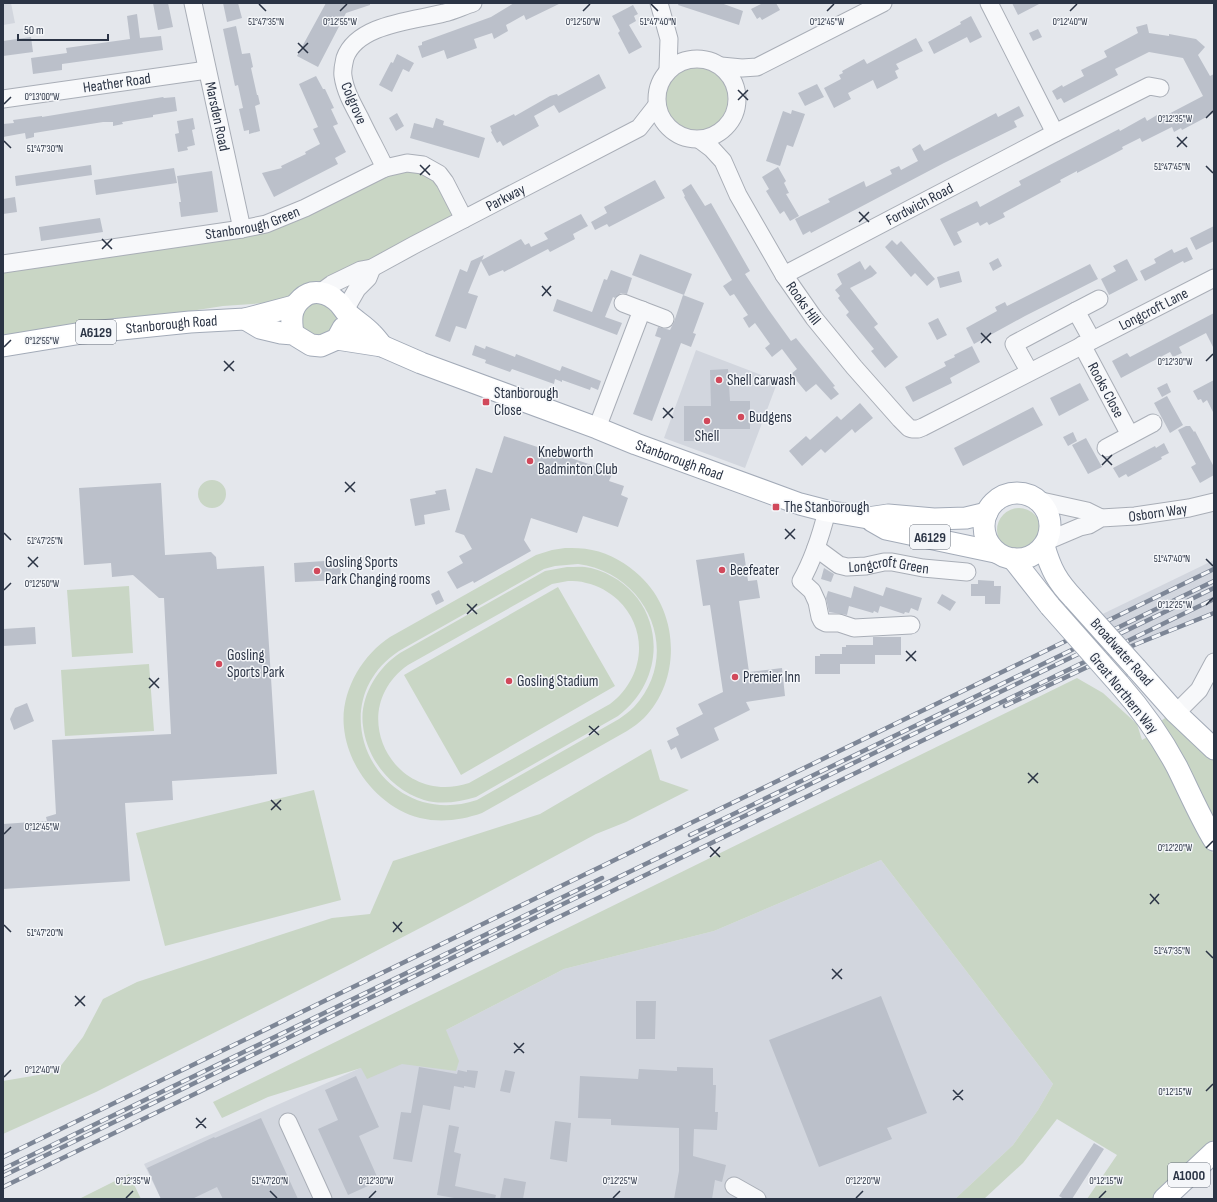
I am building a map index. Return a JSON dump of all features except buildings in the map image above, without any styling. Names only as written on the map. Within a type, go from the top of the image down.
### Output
[{"type":"main road","name":"Stanborough Road","points":[[3,346],[82,333],[190,322],[245,319],[294,306],[307,295],[321,292],[330,296],[339,303],[345,311],[372,334],[382,346]]},
{"type":"main road","points":[[294,306],[292,316],[294,334]]},
{"type":"main road","points":[[337,339],[342,331],[345,321],[345,311]]},
{"type":"main road","name":"Stanborough Road","points":[[245,319],[260,328],[281,333],[294,334],[311,345],[321,346],[337,339],[382,346],[421,363],[597,428],[642,447],[800,504],[827,511],[868,518],[888,515],[934,519],[966,518],[987,513]]},
{"type":"main road","points":[[1019,493],[1028,495],[1037,500],[1045,508],[1048,516],[1050,525],[1045,543],[1038,552],[1030,557],[1022,559],[1004,555],[988,543],[984,533],[984,523],[987,513],[992,504],[1009,494],[1019,493]]},
{"type":"main road","name":"Stanborough Road","points":[[868,518],[886,529],[1004,555]]},
{"type":"main road","name":"Broadwater Road","points":[[1045,543],[1050,566],[1056,578],[1176,713],[1214,749]]},
{"type":"main road","name":"Great Northern Way","points":[[1004,555],[1119,684],[1156,730],[1214,840]]},
{"type":"main road","name":"A1000","points":[[1164,1199],[1214,1152]]},
{"type":"street","name":"Marsden Road","points":[[193,3],[242,230]]},
{"type":"street","name":"Colgrove","points":[[385,168],[352,104],[345,87],[342,74],[347,52],[352,44],[369,32],[444,13],[473,3]]},
{"type":"street","points":[[659,3],[669,39],[668,70]]},
{"type":"street","points":[[989,3],[1055,133]]},
{"type":"street","points":[[669,39],[682,51],[696,58],[721,66],[742,68],[757,67],[878,4]]},
{"type":"street","points":[[696,58],[686,60],[668,70],[661,80],[657,93],[657,105],[660,116],[668,128],[679,136],[693,140],[700,140],[719,134],[729,125]]},
{"type":"street","points":[[721,66],[733,80],[738,95],[738,103],[735,114],[729,125],[723,161]]},
{"type":"street","points":[[738,95],[757,67]]},
{"type":"street","name":"Heather Road","points":[[3,99],[207,70]]},
{"type":"street","name":"Fordwich Road","points":[[784,275],[1055,133],[1149,86],[1160,88]]},
{"type":"street","name":"Parkway","points":[[321,292],[332,284],[361,270],[372,268],[639,128],[657,105]]},
{"type":"street","points":[[639,128],[672,130]]},
{"type":"street","name":"Rooks Hill","points":[[700,140],[712,149],[723,161],[738,195],[784,275],[814,318],[854,367],[909,428]]},
{"type":"street","name":"Stanborough Green","points":[[3,264],[242,230],[266,224],[304,208],[385,168],[407,162],[419,164],[432,169],[439,174],[445,182],[464,219]]},
{"type":"street","name":"Parkway","points":[[345,311],[357,289],[368,278],[372,268]]},
{"type":"street","name":"Longcroft Lane","points":[[909,428],[918,429],[1029,371],[1214,278]]},
{"type":"street","points":[[1029,371],[1014,344],[1099,299]]},
{"type":"street","points":[[623,303],[665,319]]},
{"type":"street","points":[[597,428],[642,310]]},
{"type":"street","points":[[1076,311],[1087,342]]},
{"type":"street","name":"Rooks Close","points":[[1087,342],[1130,435]]},
{"type":"street","name":"Rooks Close","points":[[1106,448],[1153,423]]},
{"type":"street","name":"Osborn Way","points":[[1037,500],[1086,511],[1101,518]]},
{"type":"street","name":"Osborn Way","points":[[1045,543],[1075,529],[1089,525],[1101,518],[1135,516],[1182,509],[1214,502]]},
{"type":"street","points":[[827,511],[810,566],[801,580],[812,591],[817,602],[822,621],[826,623],[838,623],[854,628],[911,625]]},
{"type":"street","name":"Longcroft Green","points":[[816,548],[840,565],[848,567],[862,567],[884,562],[892,562],[923,568],[967,572]]},
{"type":"street","points":[[1176,713],[1199,690],[1214,662]]},
{"type":"street","points":[[288,1122],[323,1199]]},
{"type":"street","points":[[734,1186],[754,1198]]},
{"type":"shaded area","points":[[3,3],[11,3],[15,23],[3,25]]},
{"type":"shaded area","points":[[696,350],[769,378],[776,386],[745,468],[664,438]]},
{"type":"shaded area","points":[[1214,560],[1214,614],[1186,623],[1113,658],[1082,624]]},
{"type":"shaded area","points":[[881,860],[1053,1084],[1038,1110],[1013,1145],[955,1199],[161,1199],[144,1164],[446,1030],[564,969],[714,931]]},
{"type":"green space","points":[[690,67],[702,67],[719,76],[726,87],[728,99],[726,111],[719,122],[702,131],[690,131],[678,126],[669,117],[664,105],[664,93],[669,81],[678,72]]},
{"type":"green space","points":[[401,167],[433,176],[452,210],[450,218],[355,268],[315,283],[281,302],[223,306],[3,340],[3,272],[270,229]]},
{"type":"green space","points":[[313,302],[325,303],[334,312],[336,318],[333,331],[318,338],[303,330],[301,324],[301,313],[304,308]]},
{"type":"green space","points":[[212,480],[222,484],[226,494],[222,504],[212,508],[202,504],[198,494],[202,484]]},
{"type":"green space","points":[[1015,508],[1023,508],[1035,514],[1041,526],[1041,534],[1035,546],[1023,552],[1015,552],[1003,546],[997,534],[997,526],[1003,514]]},
{"type":"green space","points":[[578,548],[599,551],[630,567],[653,591],[662,608],[668,626],[671,646],[670,665],[665,684],[656,702],[644,718],[627,731],[482,813],[459,819],[428,820],[405,813],[379,796],[368,784],[352,758],[344,728],[344,715],[345,702],[355,676],[370,654],[390,637],[536,555],[552,550]],"holes":[[[578,564],[603,571],[623,583],[639,599],[651,619],[656,641],[656,664],[649,686],[634,707],[619,719],[477,800],[442,805],[412,798],[388,781],[370,758],[362,731],[363,702],[375,675],[399,651],[544,569],[555,566]]]},
{"type":"green space","points":[[567,567],[591,568],[615,578],[633,593],[646,612],[652,633],[653,655],[648,677],[636,698],[618,716],[476,797],[443,803],[430,802],[412,795],[402,789],[383,772],[376,762],[365,739],[362,715],[367,695],[377,675],[400,653],[545,571]],"holes":[[[568,581],[595,585],[611,594],[628,612],[635,626],[639,654],[636,668],[630,681],[621,693],[610,704],[469,783],[442,787],[419,782],[400,769],[386,751],[379,729],[380,706],[389,684],[408,665],[552,584]]]},
{"type":"green space","points":[[129,586],[133,653],[72,657],[67,590]]},
{"type":"green space","name":"Gosling Stadium","points":[[558,587],[615,686],[461,775],[404,675]]},
{"type":"green space","points":[[149,664],[154,731],[65,736],[61,670]]},
{"type":"green space","points":[[1077,678],[1103,693],[1137,724],[1142,740],[1151,735],[1214,855],[1214,1152],[1164,1199],[1087,1199],[1117,1155],[1057,1119],[1023,1163],[984,1199],[955,1199],[1013,1145],[1038,1110],[1053,1084],[881,860],[714,931],[564,969],[446,1030],[459,1061],[456,1071],[402,1064],[367,1079],[361,1068],[268,1097],[222,1118],[213,1102]]},
{"type":"green space","points":[[1159,708],[1214,760],[1214,826],[1157,724],[1165,718]]},
{"type":"green space","points":[[651,749],[660,780],[689,790],[626,822],[596,834],[353,963],[96,1092],[3,1134],[3,1081],[56,1072],[83,1037],[103,999],[137,982],[332,918],[370,914],[393,861],[540,814]]},
{"type":"green space","points":[[314,790],[341,900],[165,946],[136,833]]},
{"type":"green space","points":[[129,1174],[141,1199],[79,1199]]},
{"type":"railway","points":[[3,1157],[1214,569]]},
{"type":"railway","points":[[690,835],[1214,581]]},
{"type":"railway","points":[[3,1176],[1214,588]]},
{"type":"railway","points":[[3,1187],[1214,599]]},
{"type":"railway","points":[[1005,706],[1134,645],[1214,613]]},
{"type":"railway","points":[[3,1169],[602,878]]},
{"type":"place","name":"Shell carwash","points":[[719,380]]},
{"type":"place","name":"Stanborough Close","points":[[486,402]]},
{"type":"place","name":"Budgens","points":[[741,417]]},
{"type":"place","name":"Shell","points":[[707,421]]},
{"type":"place","name":"Knebworth Badminton Club","points":[[530,461]]},
{"type":"place","name":"The Stanborough","points":[[776,507]]},
{"type":"place","name":"Beefeater","points":[[722,570]]},
{"type":"place","name":"Gosling Sports Park Changing rooms","points":[[317,571]]},
{"type":"place","name":"Gosling Sports Park","points":[[219,664]]},
{"type":"place","name":"Premier Inn","points":[[735,677]]},
{"type":"place","name":"Gosling Stadium","points":[[509,681]]}]
